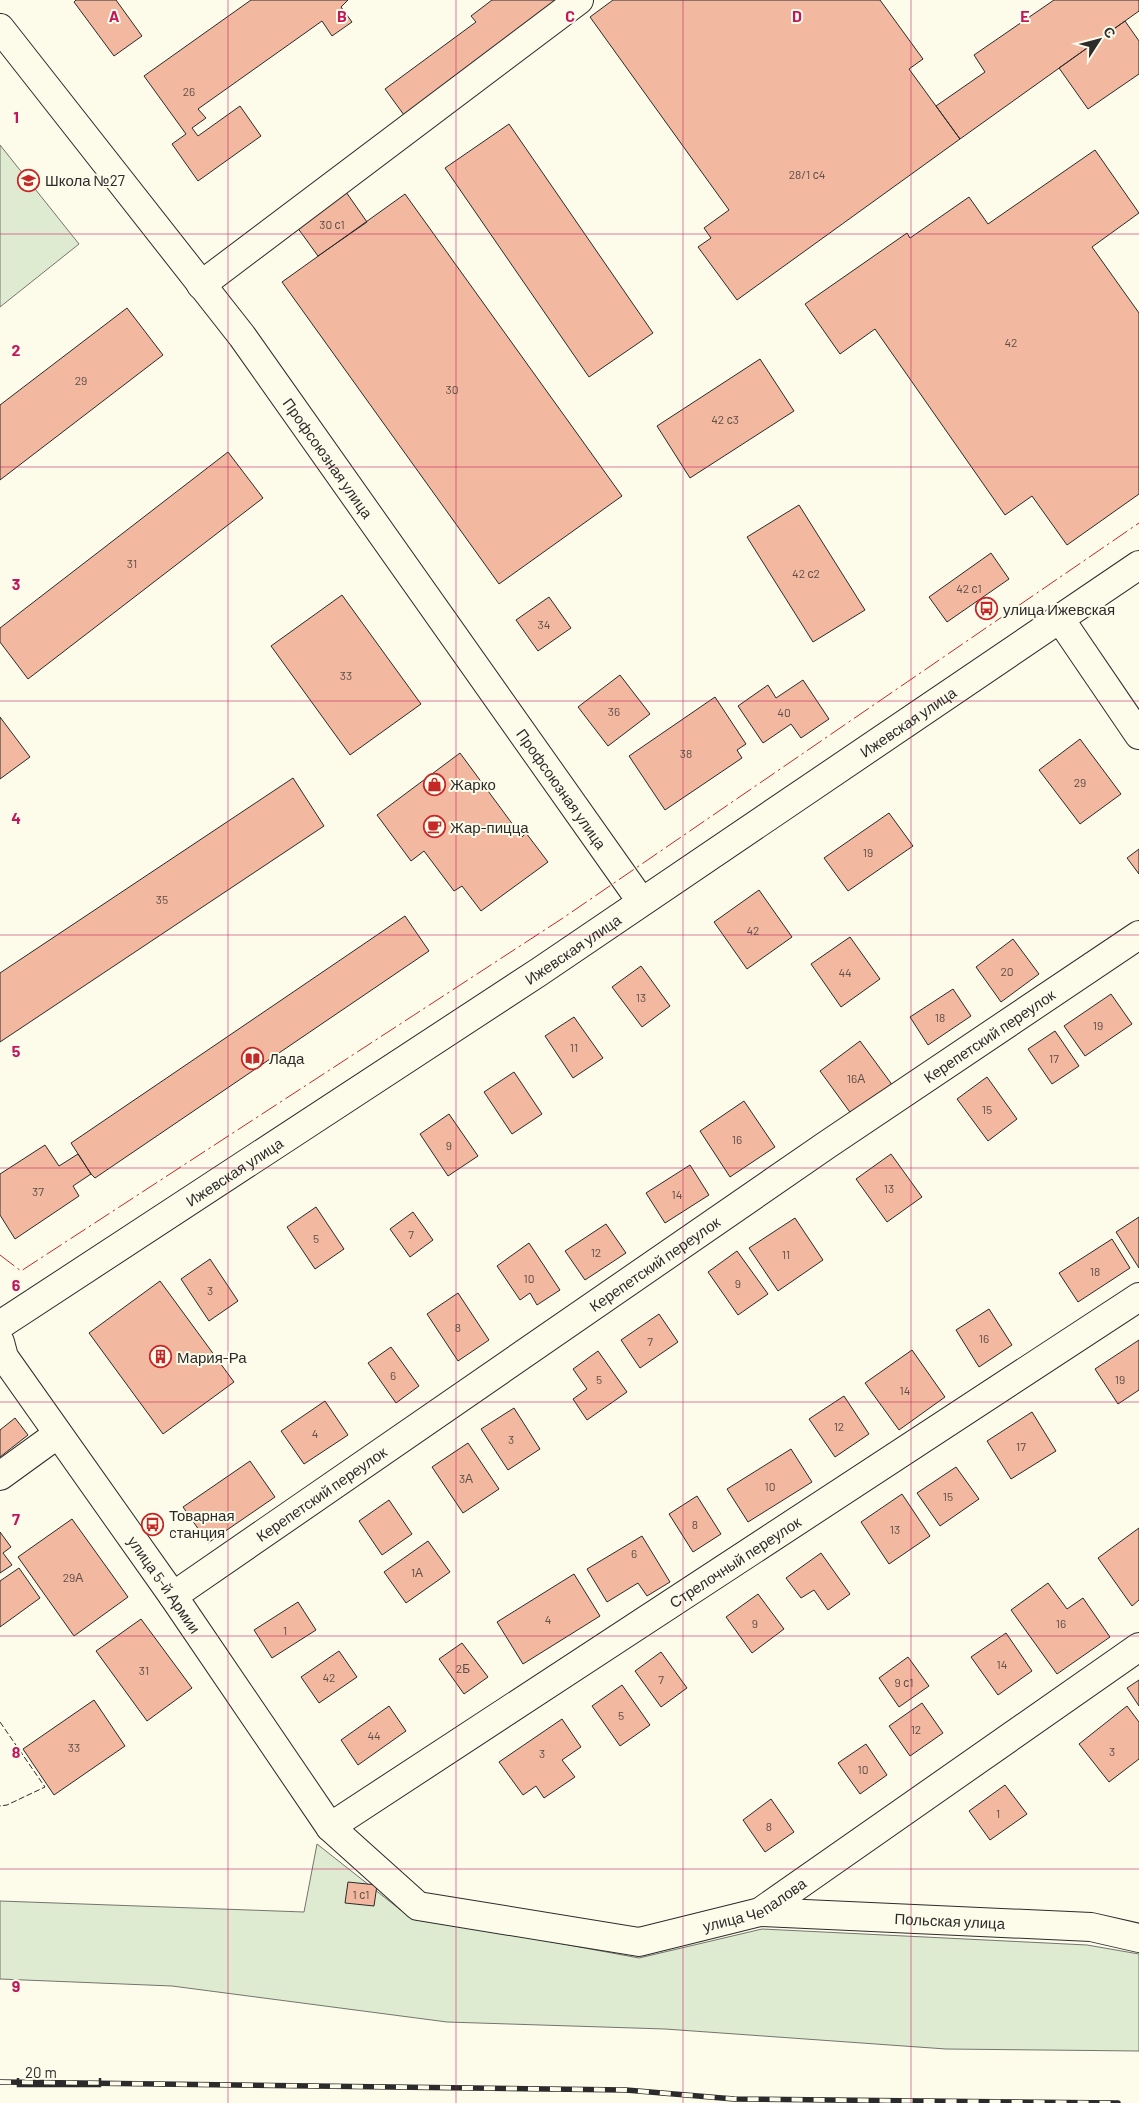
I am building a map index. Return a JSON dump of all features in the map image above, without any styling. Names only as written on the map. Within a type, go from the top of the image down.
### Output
[{"type":"street","points":[[201,285],[579,0]]},
{"type":"street","name":"Профсоюзная улица","points":[[0,28],[242,336],[640,901]]},
{"type":"street","name":"Ижевская улица","points":[[0,1325],[531,977],[640,901],[1139,565]]},
{"type":"street","points":[[1060,619],[1139,734]]},
{"type":"street","name":"Керепетский переулок","points":[[173,1596],[828,1144],[1139,935]]},
{"type":"street","name":"Стрелочный переулок","points":[[330,1827],[1139,1297]]},
{"type":"street","name":"улица 5-й Армии","points":[[0,1342],[4,1357],[173,1596],[330,1827]]},
{"type":"street","points":[[0,1476],[58,1434]]},
{"type":"street","name":"улица Чепалова","points":[[330,1827],[418,1906],[639,1942],[760,1912],[1139,1647]]},
{"type":"street","name":"Польская улица","points":[[760,1912],[1091,1927],[1139,1938]]},
{"type":"green space","points":[[0,145],[79,244],[0,307]]},
{"type":"green space","points":[[317,1844],[407,1915],[639,1958],[762,1929],[1087,1945],[1139,1954],[1139,2051],[946,2049],[665,2029],[447,2022],[172,1986],[0,1979],[0,1901],[304,1912]]},
{"type":"building","points":[[76,0],[116,0],[142,36],[114,56],[74,2]]},
{"type":"building","points":[[251,0],[348,0],[341,7],[352,22],[332,36],[322,21],[198,109],[206,118],[192,128],[198,136],[240,106],[261,136],[198,181],[172,144],[186,134],[144,76]]},
{"type":"building","points":[[492,0],[558,0],[404,115],[385,89],[476,22],[471,16]]},
{"type":"building","points":[[613,0],[880,0],[923,59],[909,69],[960,139],[737,300],[698,247],[711,238],[704,228],[729,210],[590,17]]},
{"type":"building","points":[[1054,0],[1139,0],[1139,11],[960,139],[936,106],[985,72],[974,55]]},
{"type":"building","points":[[1125,21],[1139,41],[1139,74],[1088,109],[1059,68]]},
{"type":"building","points":[[509,124],[653,333],[589,377],[445,168]]},
{"type":"building","points":[[1095,150],[1139,213],[1092,247],[1139,313],[1139,494],[1067,545],[1032,496],[1005,515],[875,329],[840,354],[805,304],[907,233],[910,238],[969,197],[988,224]]},
{"type":"building","points":[[346,192],[367,222],[318,256],[297,227]]},
{"type":"building","points":[[405,194],[622,496],[499,584],[282,282]]},
{"type":"building","points":[[127,308],[163,355],[0,480],[0,405]]},
{"type":"building","points":[[760,359],[794,411],[690,478],[657,426]]},
{"type":"building","points":[[228,452],[263,498],[28,679],[0,642],[0,628]]},
{"type":"building","points":[[799,505],[865,610],[813,642],[747,537]]},
{"type":"building","points":[[991,553],[1009,579],[947,622],[929,597]]},
{"type":"building","points":[[342,595],[421,704],[350,755],[271,646]]},
{"type":"building","points":[[549,597],[571,628],[538,651],[516,620]]},
{"type":"building","points":[[620,675],[650,714],[608,746],[578,707]]},
{"type":"building","points":[[803,680],[829,719],[801,738],[791,724],[763,743],[738,706],[768,685],[776,698]]},
{"type":"building","points":[[715,697],[746,744],[737,750],[742,758],[665,810],[629,756]]},
{"type":"building","points":[[0,717],[30,757],[0,779]]},
{"type":"building","points":[[1080,739],[1121,794],[1080,824],[1039,770]]},
{"type":"building","points":[[460,753],[522,837],[526,833],[548,862],[481,911],[462,886],[454,891],[424,851],[411,861],[377,815]]},
{"type":"building","points":[[293,778],[324,826],[0,1042],[0,973]]},
{"type":"building","points":[[889,813],[913,846],[848,891],[824,858]]},
{"type":"building","points":[[1139,849],[1139,874],[1127,858]]},
{"type":"building","points":[[759,890],[792,937],[747,969],[714,922]]},
{"type":"building","points":[[405,916],[429,951],[95,1178],[91,1174],[71,1143]]},
{"type":"building","points":[[850,937],[880,979],[841,1007],[811,964]]},
{"type":"building","points":[[1013,939],[1039,974],[1001,1002],[976,967]]},
{"type":"building","points":[[641,966],[670,1006],[642,1027],[612,987]]},
{"type":"building","points":[[953,989],[971,1016],[928,1045],[910,1017]]},
{"type":"building","points":[[1111,994],[1132,1024],[1085,1056],[1064,1026]]},
{"type":"building","points":[[574,1017],[603,1058],[573,1078],[545,1036]]},
{"type":"building","points":[[1055,1031],[1079,1066],[1052,1084],[1028,1049]]},
{"type":"building","points":[[860,1041],[893,1086],[852,1115],[820,1071]]},
{"type":"building","points":[[514,1072],[542,1114],[512,1134],[484,1092]]},
{"type":"building","points":[[987,1077],[1017,1119],[988,1141],[957,1099]]},
{"type":"building","points":[[744,1101],[775,1147],[730,1177],[700,1131]]},
{"type":"building","points":[[449,1114],[478,1156],[448,1176],[420,1134]]},
{"type":"building","points":[[45,1145],[59,1166],[78,1154],[91,1174],[73,1186],[79,1196],[15,1239],[0,1215],[0,1174]]},
{"type":"building","points":[[891,1154],[922,1197],[887,1222],[856,1179]]},
{"type":"building","points":[[690,1165],[709,1195],[665,1223],[646,1193]]},
{"type":"building","points":[[316,1207],[344,1249],[315,1269],[287,1227]]},
{"type":"building","points":[[413,1212],[433,1240],[410,1257],[390,1229]]},
{"type":"building","points":[[1139,1217],[1139,1268],[1116,1232]]},
{"type":"building","points":[[795,1218],[823,1260],[778,1291],[749,1248]]},
{"type":"building","points":[[606,1224],[626,1253],[585,1280],[565,1251]]},
{"type":"building","points":[[1112,1239],[1130,1268],[1078,1302],[1059,1273]]},
{"type":"building","points":[[529,1243],[560,1290],[537,1305],[530,1293],[520,1300],[497,1266]]},
{"type":"building","points":[[737,1251],[768,1294],[738,1315],[708,1272]]},
{"type":"building","points":[[210,1259],[238,1301],[209,1321],[181,1279]]},
{"type":"building","name":"Мария-Ра","points":[[160,1281],[234,1382],[163,1434],[89,1333]]},
{"type":"building","points":[[458,1293],[489,1340],[458,1361],[427,1314]]},
{"type":"building","points":[[989,1309],[1012,1345],[979,1367],[956,1330]]},
{"type":"building","points":[[659,1314],[678,1342],[640,1368],[621,1340]]},
{"type":"building","points":[[1139,1340],[1139,1390],[1118,1404],[1095,1369]]},
{"type":"building","points":[[391,1347],[419,1386],[396,1403],[368,1363]]},
{"type":"building","points":[[912,1350],[945,1397],[899,1430],[865,1383]]},
{"type":"building","points":[[598,1351],[627,1392],[587,1420],[573,1399],[587,1389],[573,1369]]},
{"type":"building","points":[[844,1396],[869,1434],[835,1457],[809,1419]]},
{"type":"building","points":[[325,1401],[348,1435],[304,1464],[281,1431]]},
{"type":"building","points":[[514,1408],[540,1449],[508,1470],[481,1429]]},
{"type":"building","points":[[1032,1412],[1056,1451],[1011,1479],[987,1441]]},
{"type":"building","points":[[15,1418],[28,1435],[0,1457],[0,1430]]},
{"type":"building","points":[[468,1443],[499,1489],[463,1513],[432,1467]]},
{"type":"building","points":[[791,1449],[812,1482],[748,1522],[727,1489]]},
{"type":"building","points":[[250,1461],[275,1497],[208,1543],[183,1507]]},
{"type":"building","points":[[956,1467],[979,1499],[940,1526],[917,1493]]},
{"type":"building","points":[[902,1494],[930,1536],[889,1564],[861,1522]]},
{"type":"building","points":[[697,1496],[721,1534],[693,1552],[669,1514]]},
{"type":"building","points":[[389,1500],[412,1534],[382,1555],[359,1521]]},
{"type":"building","points":[[72,1519],[128,1597],[74,1636],[18,1557]]},
{"type":"building","points":[[1139,1528],[1139,1600],[1132,1606],[1098,1558]]},
{"type":"building","points":[[0,1532],[11,1547],[3,1553],[12,1565],[0,1573]]},
{"type":"building","points":[[642,1536],[670,1582],[647,1596],[638,1583],[607,1602],[587,1569]]},
{"type":"building","points":[[428,1541],[450,1572],[406,1603],[384,1572]]},
{"type":"building","points":[[821,1553],[850,1594],[828,1610],[814,1590],[801,1598],[786,1578]]},
{"type":"building","points":[[19,1568],[40,1598],[0,1627],[0,1581]]},
{"type":"building","points":[[574,1574],[600,1616],[523,1664],[497,1622]]},
{"type":"building","points":[[1048,1583],[1067,1609],[1083,1598],[1110,1637],[1057,1674],[1011,1610]]},
{"type":"building","points":[[758,1594],[784,1629],[752,1653],[726,1617]]},
{"type":"building","points":[[298,1602],[316,1630],[272,1658],[254,1630]]},
{"type":"building","points":[[141,1619],[192,1688],[147,1721],[96,1651]]},
{"type":"building","points":[[1006,1633],[1032,1671],[998,1695],[971,1657]]},
{"type":"building","points":[[462,1643],[488,1677],[464,1694],[439,1659]]},
{"type":"building","points":[[339,1651],[357,1677],[319,1703],[301,1677]]},
{"type":"building","points":[[661,1652],[687,1688],[661,1707],[635,1671]]},
{"type":"building","points":[[908,1657],[929,1686],[899,1707],[879,1678]]},
{"type":"building","points":[[1139,1680],[1139,1706],[1127,1688]]},
{"type":"building","points":[[622,1685],[650,1725],[620,1746],[592,1706]]},
{"type":"building","points":[[94,1700],[125,1746],[54,1795],[23,1749]]},
{"type":"building","points":[[922,1703],[943,1733],[910,1756],[889,1726]]},
{"type":"building","points":[[389,1706],[406,1731],[358,1765],[341,1740]]},
{"type":"building","points":[[1127,1706],[1139,1722],[1139,1759],[1109,1782],[1079,1744]]},
{"type":"building","points":[[562,1719],[581,1747],[562,1760],[575,1777],[544,1798],[536,1786],[523,1795],[499,1762]]},
{"type":"building","points":[[866,1744],[887,1775],[860,1794],[838,1763]]},
{"type":"building","points":[[1005,1785],[1027,1814],[990,1840],[969,1811]]},
{"type":"building","points":[[771,1799],[794,1832],[765,1852],[743,1820]]},
{"type":"building","points":[[348,1882],[377,1885],[374,1906],[345,1903]]},
{"type":"railway","points":[[0,2082],[626,2090],[734,2099],[1118,2103]]},
{"type":"fence","points":[[0,1722],[45,1787],[7,1805],[0,1806]]},
{"type":"power","points":[[0,1255],[21,1271],[563,918],[1139,523]]},
{"type":"place","name":"Школа №27","points":[[29,180]]},
{"type":"place","name":"улица Ижевская","points":[[987,609]]},
{"type":"place","name":"Жарко","points":[[434,784]]},
{"type":"place","name":"Жар-пицца","points":[[434,827]]},
{"type":"place","name":"Лада","points":[[253,1058]]},
{"type":"place","name":"Мария-Ра","points":[[161,1357]]},
{"type":"place","name":"Товарная cтанция","points":[[153,1524]]}]
